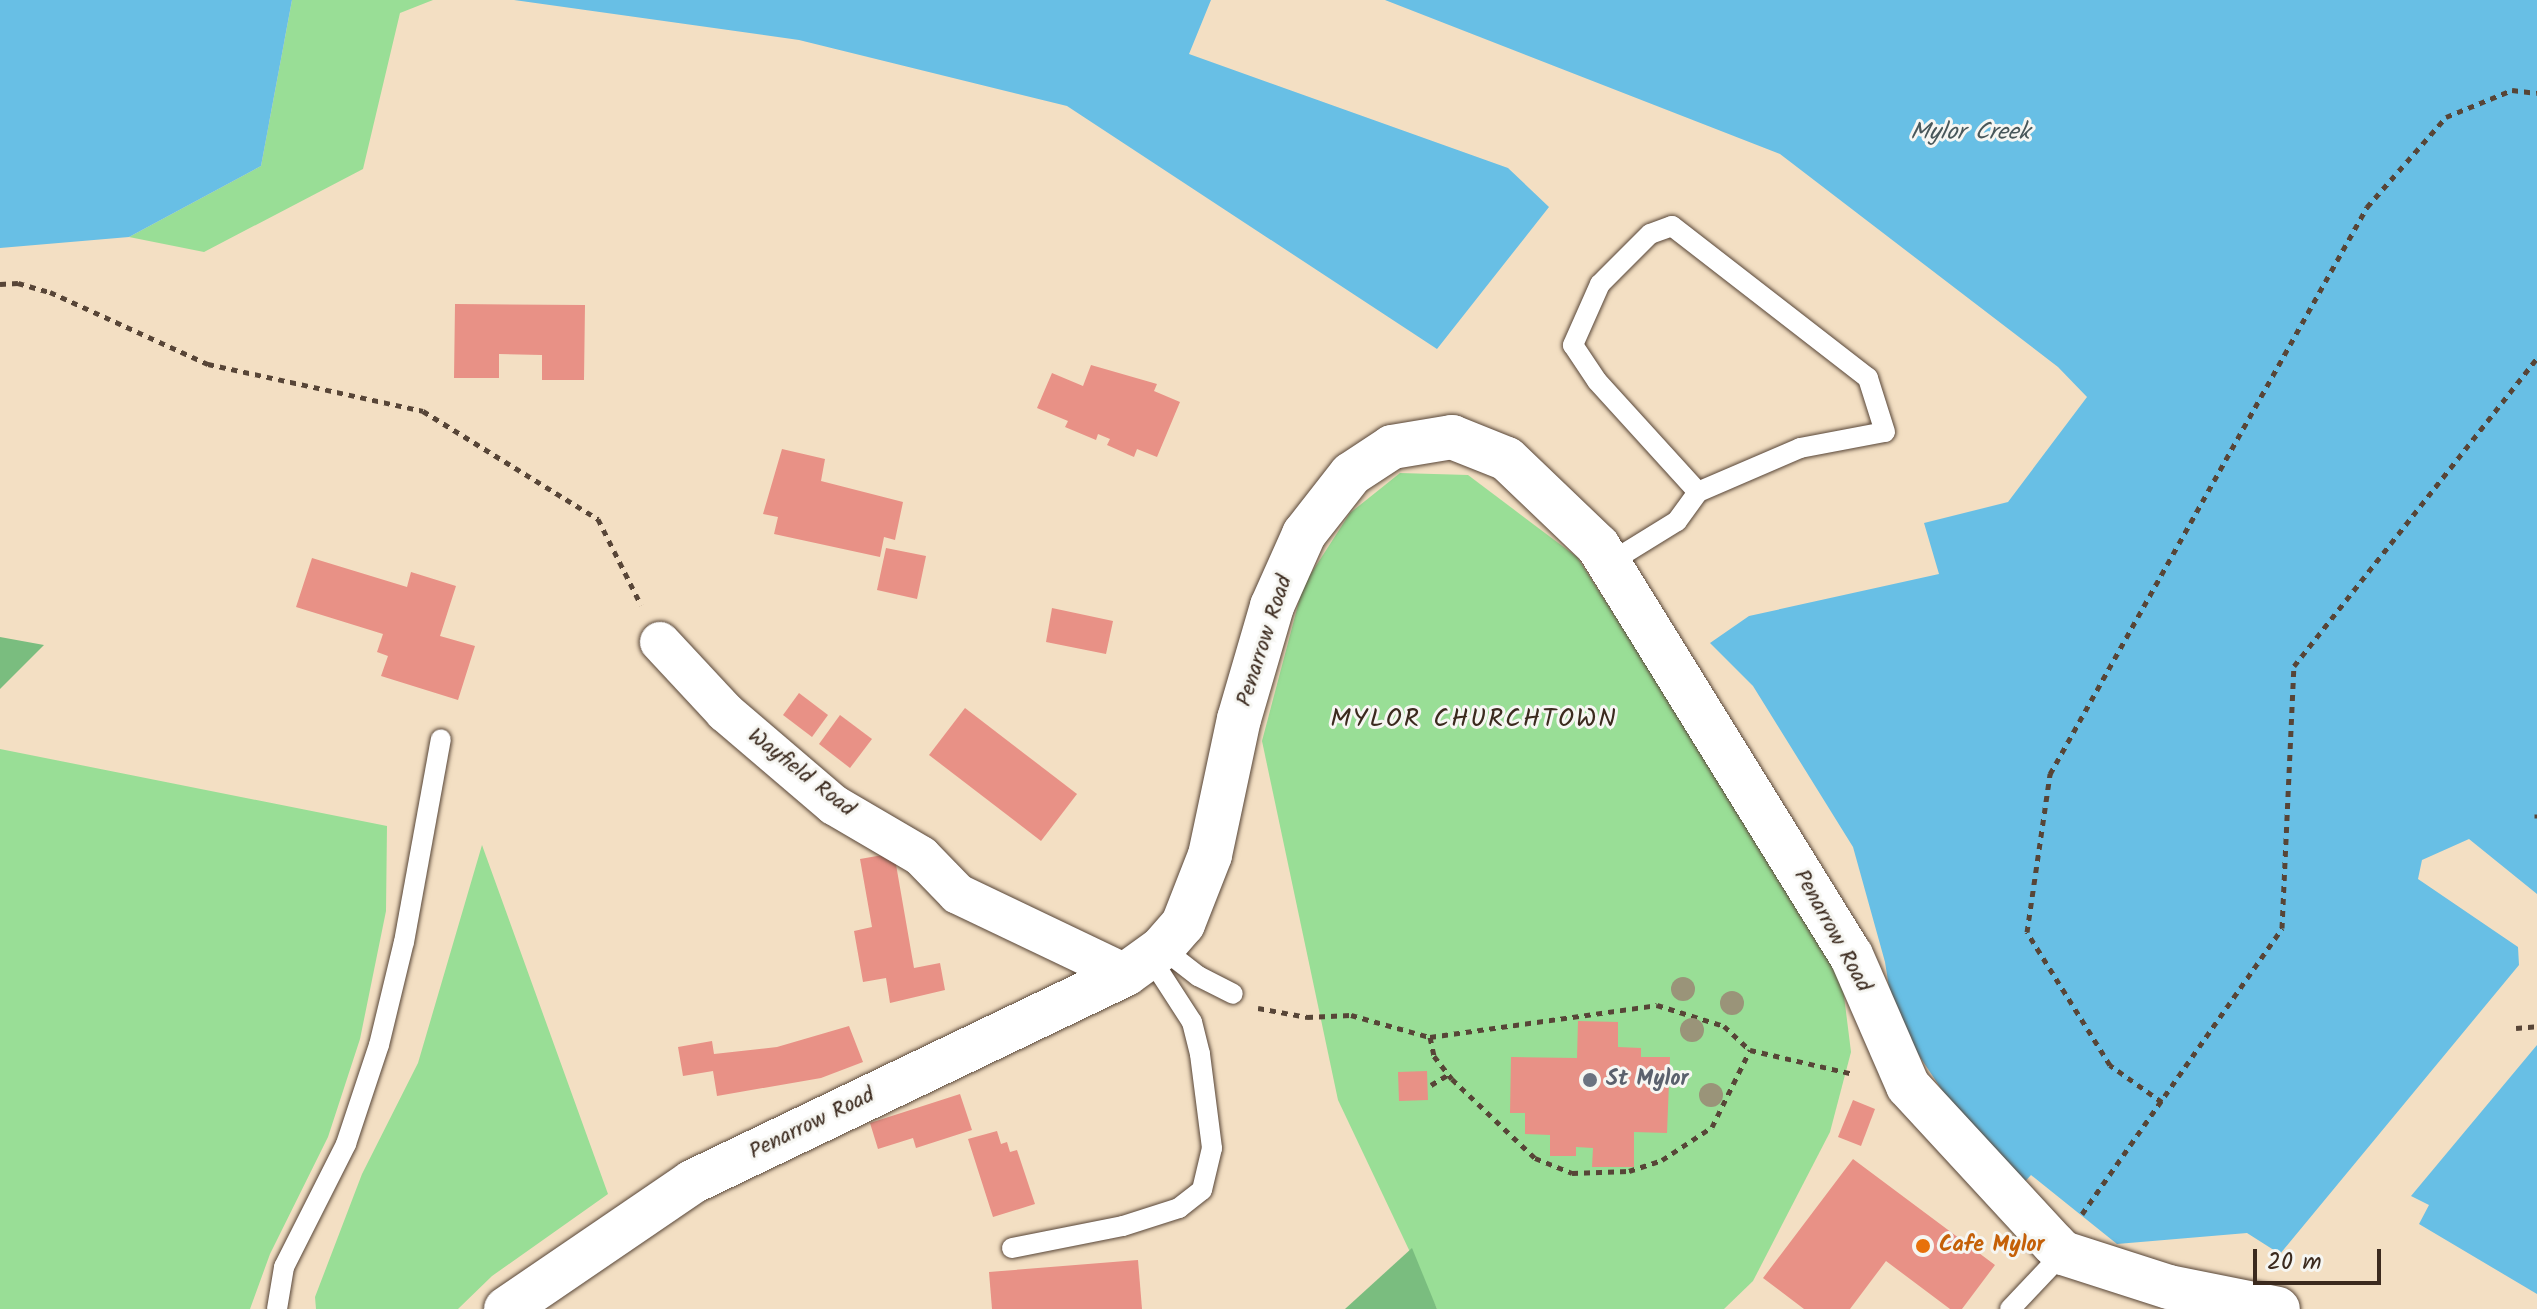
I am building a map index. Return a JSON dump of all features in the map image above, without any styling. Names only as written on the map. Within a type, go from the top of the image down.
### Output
[{"type":"street","name":"Penarrow Road","points":[[506,1309],[692,1182],[1146,959],[1183,924],[1210,855],[1239,719],[1272,606],[1304,534],[1351,474],[1392,447],[1452,437],[1507,459],[1609,563],[1851,955],[1908,1086],[2059,1248],[2169,1287],[2278,1309]]},
{"type":"street","name":"Wayfield Road","points":[[660,642],[725,712],[834,805],[921,856],[958,894],[1146,959]]},
{"type":"lane","points":[[1609,563],[1677,521],[1698,492],[1800,448],[1885,432],[1868,378],[1672,226],[1650,234],[1600,284],[1573,345],[1597,381],[1698,492]]},
{"type":"lane","points":[[277,1309],[284,1267],[346,1144],[379,1045],[404,942],[441,739]]},
{"type":"lane","points":[[1146,959],[1198,976],[1233,994]]},
{"type":"lane","points":[[1012,1248],[1123,1226],[1179,1208],[1202,1190],[1212,1148],[1200,1054],[1192,1022],[1146,959]]},
{"type":"lane","points":[[2010,1309],[2059,1248]]},
{"type":"path","points":[[2162,1102],[2110,1065],[2027,932],[2050,774],[2367,207],[2446,117],[2512,90],[2537,93]]},
{"type":"path","points":[[0,284],[18,283],[50,292],[208,364],[423,411],[598,519],[660,642]]},
{"type":"path","points":[[2059,1248],[2282,928],[2294,666],[2537,358]]},
{"type":"path","points":[[1233,994],[1268,1013],[1351,1015],[1430,1037],[1657,1005],[1724,1026],[1750,1050],[1908,1086]]},
{"type":"path","points":[[2516,1028],[2537,1026]]},
{"type":"path","points":[[1430,1037],[1434,1056],[1449,1074],[1535,1158],[1572,1173],[1629,1171],[1662,1160],[1712,1127],[1750,1050]]},
{"type":"path","points":[[1431,1085],[1449,1074]]},
{"type":"green space","points":[[292,0],[433,0],[400,13],[363,169],[204,252],[129,237],[261,166]]},
{"type":"green space","points":[[1400,473],[1468,475],[1577,557],[1840,964],[1851,1052],[1830,1132],[1753,1281],[1724,1309],[1437,1309],[1338,1100],[1262,741],[1303,586],[1350,513]]},
{"type":"green space","points":[[0,637],[44,645],[0,689]]},
{"type":"green space","points":[[0,749],[387,826],[386,911],[360,1039],[328,1137],[270,1254],[250,1309],[0,1309]]},
{"type":"green space","points":[[482,845],[608,1194],[492,1276],[458,1309],[316,1309],[315,1297],[362,1174],[418,1063]]},
{"type":"green space","points":[[1412,1248],[1437,1309],[1345,1309]]},
{"type":"water","points":[[0,0],[292,0],[261,166],[129,237],[0,248]]},
{"type":"water","points":[[514,0],[1211,0],[1189,54],[1508,168],[1549,207],[1437,349],[1067,106],[799,40]]},
{"type":"water","name":"Mylor Creek","points":[[1385,0],[2537,0],[2537,894],[2469,839],[2422,860],[2418,879],[2518,947],[2519,965],[2280,1254],[2247,1233],[2117,1244],[2031,1175],[2021,1186],[1952,1105],[1914,1048],[1892,1006],[1885,962],[1853,847],[1753,686],[1710,643],[1749,616],[1939,574],[1924,523],[2008,502],[2087,397],[2058,367],[1780,154]]},
{"type":"water","points":[[2537,1045],[2537,1294],[2419,1224],[2429,1205],[2411,1196]]},
{"type":"building","points":[[455,304],[585,305],[584,380],[542,380],[542,355],[499,354],[499,378],[454,378]]},
{"type":"building","points":[[1091,365],[1157,384],[1154,391],[1180,402],[1157,457],[1137,449],[1134,457],[1107,445],[1110,439],[1098,434],[1096,440],[1065,427],[1068,421],[1037,408],[1052,373],[1083,386]]},
{"type":"building","points":[[782,449],[825,459],[821,481],[903,502],[895,540],[884,537],[880,557],[774,534],[778,517],[763,514]]},
{"type":"building","points":[[886,548],[926,556],[917,599],[877,590]]},
{"type":"building","points":[[312,558],[407,587],[411,572],[456,586],[440,636],[475,646],[458,700],[381,676],[388,656],[377,652],[383,634],[296,607]]},
{"type":"building","points":[[1052,608],[1113,621],[1106,654],[1046,642]]},
{"type":"building","points":[[799,693],[828,715],[812,737],[783,715]]},
{"type":"building","points":[[965,708],[1077,794],[1041,841],[929,755]]},
{"type":"building","points":[[840,715],[872,739],[850,768],[819,744]]},
{"type":"building","points":[[894,853],[914,968],[940,963],[945,990],[890,1003],[886,978],[863,982],[854,931],[872,927],[860,859]]},
{"type":"building","name":"St Mylor","points":[[1578,1021],[1618,1022],[1618,1047],[1641,1048],[1641,1057],[1670,1057],[1667,1133],[1634,1132],[1634,1167],[1592,1167],[1593,1148],[1576,1147],[1576,1156],[1550,1156],[1550,1135],[1525,1134],[1525,1113],[1510,1113],[1511,1057],[1577,1058]]},
{"type":"building","points":[[849,1026],[863,1062],[821,1078],[717,1096],[713,1071],[683,1076],[678,1047],[712,1041],[714,1054],[777,1047]]},
{"type":"building","points":[[1427,1071],[1428,1100],[1399,1101],[1398,1072]]},
{"type":"building","points":[[960,1094],[972,1130],[916,1148],[913,1138],[878,1149],[870,1123]]},
{"type":"building","points":[[1853,1100],[1875,1109],[1861,1146],[1838,1137]]},
{"type":"building","points":[[997,1131],[1001,1144],[1007,1142],[1010,1152],[1017,1150],[1035,1204],[993,1217],[968,1139]]},
{"type":"building","points":[[1853,1159],[1995,1265],[1962,1309],[1950,1309],[1886,1261],[1850,1309],[1804,1309],[1763,1278]]},
{"type":"building","points":[[1138,1260],[1142,1309],[992,1309],[989,1272]]},
{"type":"place","name":"St Mylor","points":[[1590,1080]]},
{"type":"place","name":"Cafe Mylor","points":[[1923,1246]]},
{"type":"district","name":"MYLOR CHURCHTOWN","points":[[1474,720]]}]
